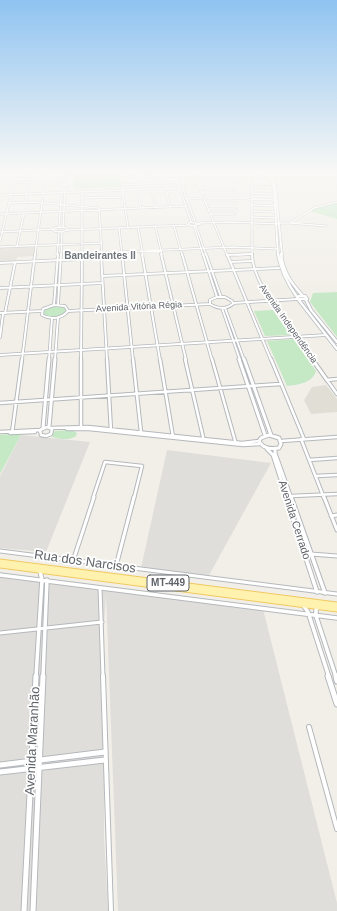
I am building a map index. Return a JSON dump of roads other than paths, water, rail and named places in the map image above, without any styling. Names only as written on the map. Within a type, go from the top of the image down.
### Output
[{"type":"main road","points":[[277,216],[277,248],[280,268],[286,284],[337,349]]},
{"type":"main road","points":[[275,218],[284,268],[290,282],[302,296],[306,297],[311,310],[337,342]]},
{"type":"main road","points":[[297,298],[302,296]]},
{"type":"main road","points":[[297,298],[306,300]]},
{"type":"main road","name":"MT-449","points":[[0,562],[337,605]]},
{"type":"main road","name":"MT-449","points":[[0,565],[337,609]]},
{"type":"street","points":[[0,241],[1,232],[6,216]]},
{"type":"street","points":[[17,246],[23,216]]},
{"type":"street","points":[[12,432],[41,216]]},
{"type":"street","points":[[59,227],[60,216]]},
{"type":"street","points":[[63,227],[64,216]]},
{"type":"street","points":[[81,426],[82,216]]},
{"type":"street","points":[[99,216],[111,430]]},
{"type":"street","points":[[126,216],[128,227]]},
{"type":"street","points":[[190,216],[192,222]]},
{"type":"street","points":[[192,216],[195,222]]},
{"type":"street","points":[[211,216],[247,301],[337,530]]},
{"type":"street","points":[[290,223],[302,216]]},
{"type":"street","points":[[252,217],[275,218]]},
{"type":"street","name":"Avenida Independência","points":[[252,217],[252,261],[260,285],[269,300],[337,394]]},
{"type":"street","points":[[1,232],[54,230],[59,227],[67,229],[82,229],[174,226],[192,222],[200,224]]},
{"type":"street","points":[[100,228],[188,224],[195,226],[214,223],[290,223],[326,226]]},
{"type":"street","points":[[155,226],[203,440]]},
{"type":"street","points":[[174,226],[235,443]]},
{"type":"street","points":[[195,226],[221,297]]},
{"type":"street","points":[[195,226],[217,297]]},
{"type":"street","points":[[138,227],[172,436]]},
{"type":"street","points":[[119,228],[141,433]]},
{"type":"street","points":[[54,230],[62,232],[67,229]]},
{"type":"street","points":[[58,232],[58,305]]},
{"type":"street","points":[[54,305],[61,260],[62,232]]},
{"type":"street","points":[[0,247],[101,243]]},
{"type":"street","points":[[101,253],[224,247],[277,248]]},
{"type":"street","points":[[227,255],[252,254]]},
{"type":"street","points":[[0,263],[102,258]]},
{"type":"street","points":[[230,262],[252,261]]},
{"type":"street","points":[[0,337],[15,263]]},
{"type":"street","points":[[102,276],[280,268]]},
{"type":"street","points":[[0,288],[102,283]]},
{"type":"street","points":[[210,303],[212,299],[217,297],[228,298],[233,302],[297,298]]},
{"type":"street","points":[[233,302],[232,306],[223,308],[271,435]]},
{"type":"street","name":"Avenida Vitória Régia","points":[[68,311],[210,303],[213,306],[223,308]]},
{"type":"street","points":[[0,314],[42,312],[45,308],[54,305],[65,306],[68,311],[65,315],[58,318],[44,316],[42,312]]},
{"type":"street","points":[[52,318],[46,400],[41,430],[41,435],[46,436],[51,434],[51,399],[58,318]]},
{"type":"street","points":[[0,355],[326,335]]},
{"type":"street","points":[[235,340],[248,386],[265,435]]},
{"type":"street","points":[[327,380],[337,379]]},
{"type":"street","points":[[0,403],[280,384]]},
{"type":"street","points":[[0,433],[81,426],[111,430]]},
{"type":"street","points":[[51,429],[82,428],[235,443],[259,443],[267,449],[275,449],[281,445],[281,441]]},
{"type":"street","points":[[259,443],[260,438],[265,435],[271,435],[281,441],[337,437]]},
{"type":"street","name":"Avenida Cerrado","points":[[267,449],[273,455],[317,592]]},
{"type":"street","name":"Avenida Cerrado","points":[[275,449],[325,593]]},
{"type":"street","points":[[309,460],[337,458]]},
{"type":"street","points":[[73,561],[105,462],[142,466],[116,566]]},
{"type":"street","points":[[316,476],[337,475]]},
{"type":"street","points":[[291,496],[337,494]]},
{"type":"street","points":[[332,516],[337,515]]},
{"type":"street","name":"Rua dos Narcisos","points":[[0,551],[337,594]]},
{"type":"street","points":[[311,554],[337,556]]},
{"type":"street","name":"Avenida Maranhão","points":[[33,911],[38,761],[45,628],[45,580],[40,571]]},
{"type":"street","points":[[45,580],[55,572]]},
{"type":"street","points":[[0,575],[337,618]]},
{"type":"street","name":"Avenida Maranhão","points":[[24,911],[39,629],[45,580]]},
{"type":"street","points":[[100,588],[111,911]]},
{"type":"street","points":[[302,604],[309,615],[337,704]]},
{"type":"street","points":[[319,606],[316,610],[316,616],[337,681]]},
{"type":"street","points":[[0,633],[102,622]]},
{"type":"street","points":[[309,728],[337,829]]},
{"type":"street","points":[[0,765],[105,752]]},
{"type":"street","points":[[0,772],[105,760]]},
{"type":"district","name":"Bandeirantes II","points":[[100,256]]}]
